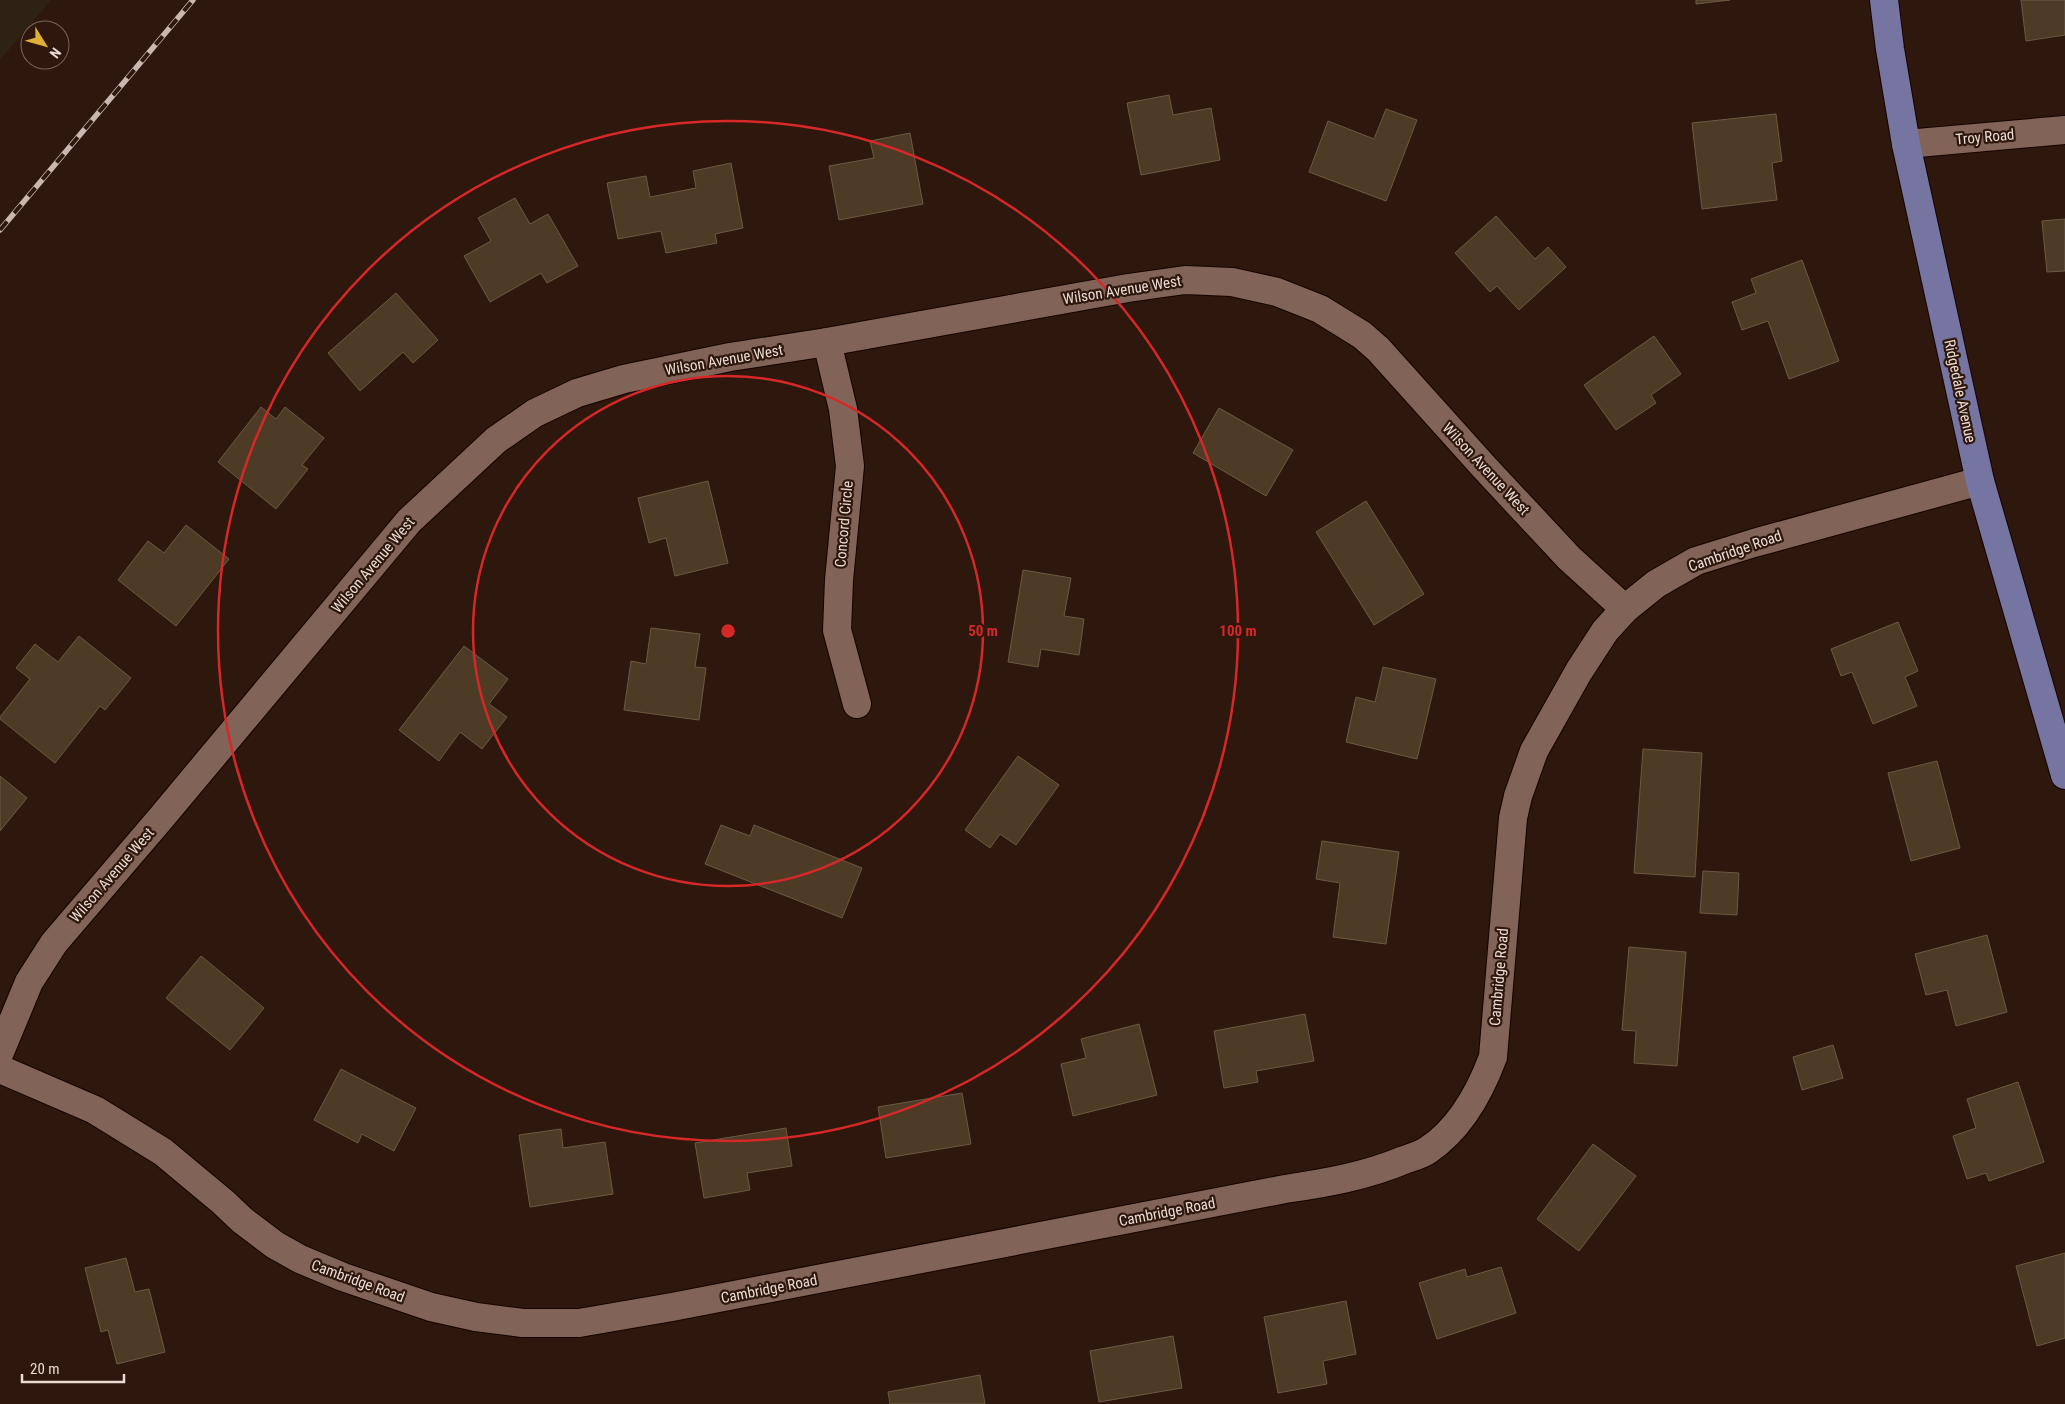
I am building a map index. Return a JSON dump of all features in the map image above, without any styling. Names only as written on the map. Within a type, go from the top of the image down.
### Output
[{"type":"main road","name":"Ridgedale Avenue","points":[[1884,0],[1906,144],[1980,482],[2065,775]]},
{"type":"street","name":"Troy Road","points":[[1906,144],[2065,130]]},
{"type":"street","name":"Wilson Avenue West","points":[[0,1052],[29,982],[54,942],[161,818],[409,521],[496,440],[534,414],[576,394],[624,379],[730,357],[827,342],[1128,288],[1185,280],[1232,282],[1277,292],[1320,309],[1362,335],[1378,349],[1484,468],[1569,558],[1625,609]]},
{"type":"street","name":"Concord Circle","points":[[827,342],[843,409],[850,466],[839,580],[837,630],[857,704]]},
{"type":"street","name":"Cambridge Road","points":[[0,1069],[95,1110],[163,1152],[274,1245],[300,1259],[343,1277],[431,1307],[476,1318],[522,1323],[579,1322],[672,1308],[1285,1189],[1331,1183],[1385,1168],[1427,1151],[1446,1136],[1465,1114],[1485,1079],[1492,1057],[1513,818],[1518,796],[1534,751],[1579,671],[1605,632],[1625,609],[1656,584],[1696,561],[1754,543],[1980,482]]},
{"type":"shaded area","points":[[0,0],[51,0],[34,20],[20,20],[20,36],[0,60]]},
{"type":"building","points":[[1696,0],[1730,0],[1696,4]]},
{"type":"building","points":[[2021,0],[2065,0],[2065,35],[2026,41]]},
{"type":"building","points":[[1169,95],[1173,115],[1211,108],[1220,160],[1141,175],[1127,103]]},
{"type":"building","points":[[1386,109],[1417,120],[1386,201],[1309,172],[1328,121],[1374,139]]},
{"type":"building","points":[[1776,114],[1782,161],[1772,163],[1777,200],[1702,209],[1692,123]]},
{"type":"building","points":[[910,133],[923,204],[839,220],[829,166],[874,158],[870,141]]},
{"type":"building","points":[[731,163],[743,228],[715,234],[717,243],[666,253],[661,231],[618,239],[607,183],[646,176],[650,197],[696,188],[693,171]]},
{"type":"building","points":[[515,198],[530,224],[548,214],[578,266],[547,283],[541,273],[490,302],[464,256],[491,241],[478,218]]},
{"type":"building","points":[[1496,216],[1535,259],[1548,247],[1566,267],[1519,310],[1497,286],[1490,292],[1455,253]]},
{"type":"building","points":[[2065,219],[2065,271],[2047,272],[2042,221]]},
{"type":"building","points":[[1802,260],[1839,361],[1789,379],[1768,321],[1742,330],[1732,302],[1756,293],[1751,279]]},
{"type":"building","points":[[396,293],[438,340],[413,363],[403,352],[360,391],[328,353]]},
{"type":"building","points":[[1654,336],[1681,374],[1651,395],[1656,403],[1616,430],[1584,385]]},
{"type":"building","points":[[261,407],[276,419],[285,407],[324,438],[302,465],[308,469],[276,509],[218,462]]},
{"type":"building","points":[[1219,408],[1293,450],[1266,496],[1193,453]]},
{"type":"building","points":[[708,481],[728,563],[675,576],[666,538],[649,543],[638,498]]},
{"type":"building","points":[[1366,501],[1424,594],[1374,625],[1316,532]]},
{"type":"building","points":[[186,525],[229,559],[176,626],[118,580],[148,541],[164,553]]},
{"type":"building","points":[[1023,570],[1071,578],[1064,616],[1084,619],[1079,655],[1041,649],[1038,667],[1008,662]]},
{"type":"building","points":[[1898,622],[1918,671],[1905,677],[1917,706],[1873,724],[1852,672],[1841,676],[1831,649]]},
{"type":"building","points":[[651,628],[700,634],[695,667],[706,668],[699,720],[624,710],[631,661],[646,664]]},
{"type":"building","points":[[79,636],[131,678],[105,710],[100,706],[55,763],[0,719],[0,717],[30,679],[16,668],[35,644],[58,662]]},
{"type":"building","points":[[464,646],[508,679],[489,704],[507,717],[482,749],[460,732],[439,761],[399,730]]},
{"type":"building","points":[[1383,667],[1436,679],[1417,759],[1346,742],[1356,697],[1375,702]]},
{"type":"building","points":[[1643,749],[1702,753],[1695,877],[1634,873]]},
{"type":"building","points":[[1018,756],[1059,785],[1016,845],[1000,834],[990,848],[965,830]]},
{"type":"building","points":[[1937,761],[1960,848],[1911,861],[1888,773]]},
{"type":"building","points":[[0,776],[27,798],[0,831]]},
{"type":"building","points":[[721,825],[750,836],[754,825],[862,868],[842,918],[705,864]]},
{"type":"building","points":[[1322,841],[1399,852],[1386,944],[1333,937],[1340,883],[1316,879]]},
{"type":"building","points":[[1703,871],[1739,873],[1737,915],[1700,913]]},
{"type":"building","points":[[1987,935],[2007,1012],[1956,1026],[1947,990],[1926,995],[1915,954]]},
{"type":"building","points":[[1629,947],[1686,952],[1677,1066],[1634,1063],[1636,1031],[1622,1030]]},
{"type":"building","points":[[201,956],[264,1008],[230,1050],[166,998]]},
{"type":"building","points":[[1305,1014],[1314,1061],[1256,1071],[1258,1082],[1224,1088],[1214,1031]]},
{"type":"building","points":[[1139,1024],[1157,1095],[1073,1116],[1061,1064],[1086,1058],[1081,1039]]},
{"type":"building","points":[[1833,1045],[1843,1078],[1802,1090],[1793,1057]]},
{"type":"building","points":[[341,1069],[416,1108],[394,1151],[362,1134],[358,1143],[314,1120]]},
{"type":"building","points":[[2018,1082],[2044,1162],[1989,1181],[1986,1173],[1967,1179],[1953,1136],[1976,1128],[1967,1099]]},
{"type":"building","points":[[962,1093],[971,1144],[886,1158],[878,1107]]},
{"type":"building","points":[[786,1128],[792,1166],[747,1173],[750,1190],[704,1198],[695,1143]]},
{"type":"building","points":[[561,1129],[563,1148],[605,1142],[613,1194],[530,1207],[519,1135]]},
{"type":"building","points":[[1593,1144],[1636,1176],[1579,1251],[1537,1219]]},
{"type":"building","points":[[2065,1253],[2065,1338],[2037,1346],[2016,1266]]},
{"type":"building","points":[[126,1258],[135,1292],[149,1289],[165,1352],[117,1364],[108,1330],[101,1332],[85,1268]]},
{"type":"building","points":[[1501,1267],[1516,1313],[1437,1339],[1419,1283],[1465,1269],[1467,1277]]},
{"type":"building","points":[[1346,1301],[1356,1354],[1323,1361],[1327,1384],[1278,1393],[1264,1317]]},
{"type":"building","points":[[1173,1336],[1182,1388],[1099,1402],[1090,1351]]},
{"type":"building","points":[[980,1375],[985,1404],[890,1404],[888,1392]]},
{"type":"railway","points":[[0,230],[193,0]]}]
